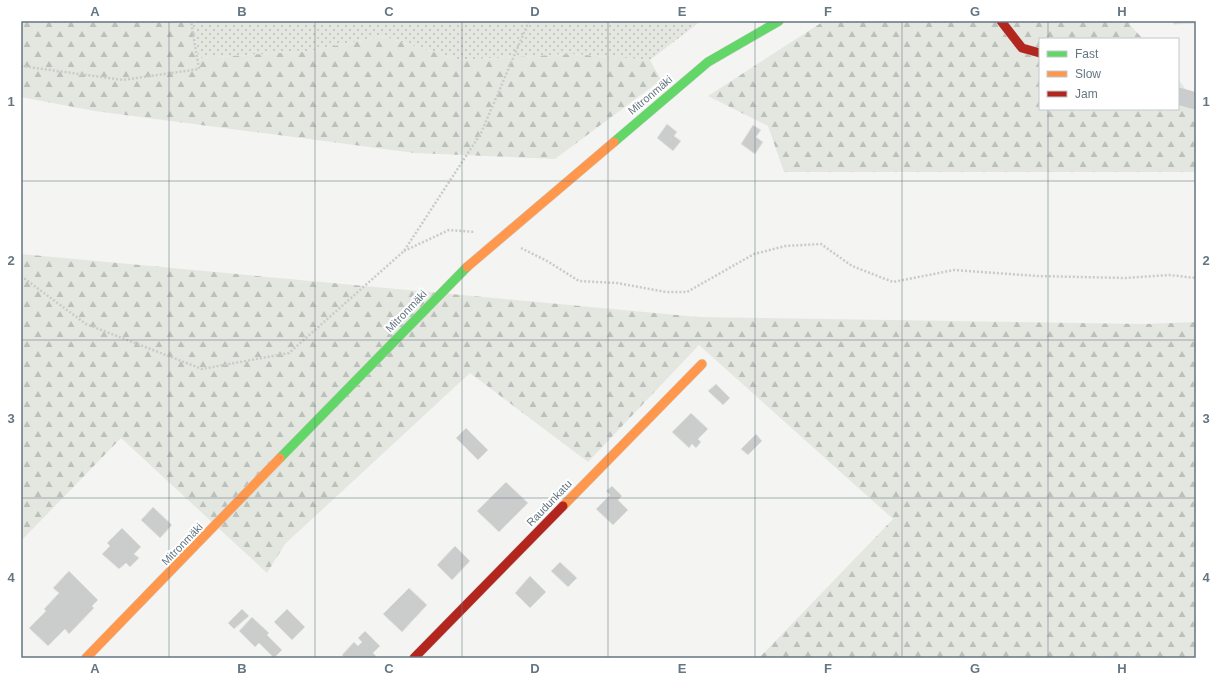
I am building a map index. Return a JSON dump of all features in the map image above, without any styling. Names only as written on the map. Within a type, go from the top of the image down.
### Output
[{"type":"street","name":"Mitronmäki","points":[[86,658],[461,272],[499,238],[708,62],[779,21]]},
{"type":"street","points":[[1001,21],[1022,48],[1039,53]]},
{"type":"street","points":[[1179,96],[1196,101]]},
{"type":"street","name":"Raudunkatu","points":[[414,658],[702,364]]},
{"type":"path","points":[[21,66],[123,80],[199,69],[191,21]]},
{"type":"path","points":[[21,276],[86,324],[202,369],[289,353],[404,251],[481,133],[530,21]]},
{"type":"path","points":[[404,251],[450,230],[487,234],[499,238],[547,261],[579,281],[617,283],[666,292],[687,292],[754,254],[785,246],[821,244],[852,266],[893,282],[954,270],[1037,276],[1125,278],[1170,275],[1196,278]]},
{"type":"green space","points":[[21,21],[191,21],[199,58],[310,51],[382,36],[459,60],[571,54],[650,60],[661,80],[555,159],[415,153],[95,111],[21,97]]},
{"type":"green space","points":[[191,21],[701,21],[650,60],[571,54],[459,60],[382,36],[310,51],[199,58]]},
{"type":"green space","points":[[824,21],[1130,21],[1130,25],[1142,38],[1039,38],[1039,110],[1179,110],[1179,80],[1196,103],[1196,172],[784,172],[768,126],[708,96]]},
{"type":"green space","points":[[21,254],[698,317],[1146,324],[1196,322],[1196,658],[759,658],[893,519],[699,345],[588,462],[470,373],[285,544],[267,573],[121,438],[21,541]]},
{"type":"building","points":[[1173,21],[1196,21],[1196,23],[1174,24]]},
{"type":"building","points":[[667,124],[677,132],[674,136],[681,141],[673,151],[657,138]]},
{"type":"building","points":[[753,125],[761,130],[756,137],[763,142],[755,154],[741,144]]},
{"type":"building","points":[[716,384],[730,398],[723,405],[708,391]]},
{"type":"building","points":[[691,413],[708,429],[698,439],[701,442],[696,448],[692,444],[689,448],[672,432]]},
{"type":"building","points":[[466,428],[488,450],[478,460],[456,438]]},
{"type":"building","points":[[756,434],[762,441],[748,455],[741,449]]},
{"type":"building","points":[[506,482],[528,503],[499,532],[477,511]]},
{"type":"building","points":[[612,486],[622,496],[618,500],[628,510],[613,525],[596,509],[610,495],[606,491]]},
{"type":"building","points":[[153,507],[172,525],[160,538],[141,520]]},
{"type":"building","points":[[122,528],[141,547],[134,554],[139,558],[130,567],[126,563],[119,569],[102,554],[110,546],[107,543]]},
{"type":"building","points":[[455,546],[470,561],[452,580],[437,565]]},
{"type":"building","points":[[560,562],[577,578],[568,587],[551,571]]},
{"type":"building","points":[[69,571],[98,600],[92,606],[94,608],[69,634],[65,629],[48,646],[29,628],[46,611],[44,609],[59,593],[53,588]]},
{"type":"building","points":[[530,576],[546,592],[530,608],[515,593]]},
{"type":"building","points":[[409,588],[427,605],[402,632],[383,614]]},
{"type":"building","points":[[242,609],[249,616],[234,629],[228,623]]},
{"type":"building","points":[[287,609],[305,627],[292,640],[274,622]]},
{"type":"building","points":[[252,617],[269,633],[267,635],[282,650],[274,658],[259,643],[255,647],[239,631]]},
{"type":"building","points":[[365,631],[380,646],[373,653],[377,657],[345,658],[342,655],[354,642],[358,646],[362,642],[358,638]]},
{"type":"traffic: fast","points":[[614,142],[708,62],[779,21]]},
{"type":"traffic: fast","points":[[280,458],[467,267]]},
{"type":"traffic: slow","points":[[467,267],[614,142]]},
{"type":"traffic: slow","points":[[563,506],[702,364]]},
{"type":"traffic: slow","points":[[86,658],[280,458]]},
{"type":"traffic: jam","points":[[1001,21],[1022,48],[1039,53]]},
{"type":"traffic: jam","points":[[414,658],[563,506]]}]
